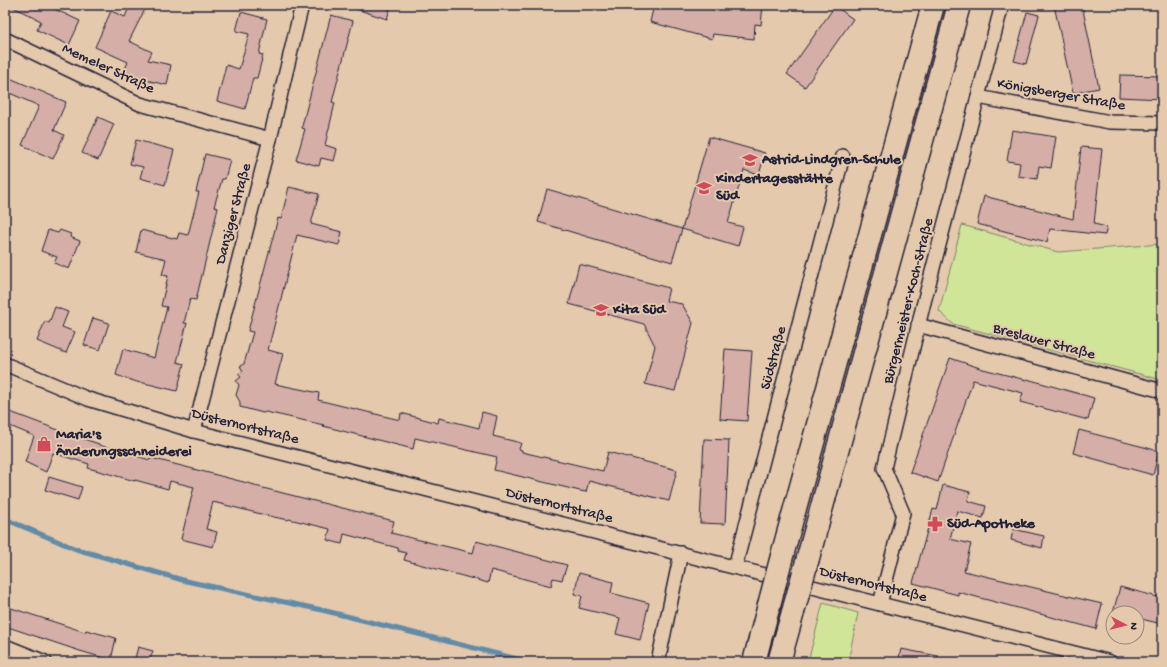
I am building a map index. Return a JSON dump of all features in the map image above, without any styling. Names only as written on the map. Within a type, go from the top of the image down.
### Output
[{"type":"highway","points":[[754,662],[933,5]]},
{"type":"highway","points":[[779,662],[959,5]]},
{"type":"street","name":"Danziger Straße","points":[[194,430],[270,139],[302,5]]},
{"type":"street","name":"Bürgermeister-Koch-Straße","points":[[880,604],[903,513],[884,468],[918,325],[1002,5]]},
{"type":"street","name":"Memeler Straße","points":[[5,39],[140,104],[270,139]]},
{"type":"street","name":"Königsberger Straße","points":[[978,97],[1110,122],[1162,123]]},
{"type":"street","name":"Südstraße","points":[[735,567],[843,156]]},
{"type":"street","name":"Breslauer Straße","points":[[918,325],[1162,391]]},
{"type":"street","name":"Düsternortstraße","points":[[5,364],[88,399],[194,430],[1110,662]]},
{"type":"street","points":[[658,662],[681,553]]},
{"type":"street","points":[[5,646],[45,662]]},
{"type":"green space","points":[[962,225],[1058,252],[1162,244],[1162,380],[953,324],[939,311]]},
{"type":"green space","points":[[823,603],[858,613],[848,662],[808,662]]},
{"type":"building","points":[[9,5],[46,5],[80,21],[69,45],[37,30],[41,21]]},
{"type":"building","points":[[130,5],[147,5],[129,41],[152,52],[148,60],[171,65],[167,85],[141,79],[124,71],[128,62],[95,47],[111,11],[125,17]]},
{"type":"building","points":[[354,5],[391,5],[387,19],[353,8]]},
{"type":"building","points":[[654,5],[698,5],[717,11],[718,5],[763,5],[761,25],[755,24],[754,39],[713,34],[712,39],[650,22]]},
{"type":"building","points":[[1054,5],[1082,5],[1099,88],[1073,93]]},
{"type":"building","points":[[835,6],[853,19],[805,87],[787,74]]},
{"type":"building","points":[[241,12],[267,19],[259,54],[263,55],[257,78],[253,78],[245,109],[217,101],[226,65],[239,69],[249,34],[236,31]]},
{"type":"building","points":[[1027,12],[1039,15],[1026,64],[1014,61]]},
{"type":"building","points":[[331,15],[353,21],[332,102],[335,103],[325,145],[337,149],[334,161],[321,158],[319,166],[296,160],[305,129],[302,128],[303,122]]},
{"type":"building","points":[[1120,75],[1162,76],[1162,99],[1119,97]]},
{"type":"building","points":[[5,76],[66,102],[54,130],[64,135],[53,159],[22,145],[39,106],[5,91]]},
{"type":"building","points":[[98,117],[114,124],[98,160],[82,153]]},
{"type":"building","points":[[1012,130],[1056,137],[1051,168],[1039,166],[1037,179],[1018,176],[1020,163],[1007,161]]},
{"type":"building","points":[[709,137],[765,153],[759,175],[744,170],[728,223],[743,227],[738,246],[682,229]]},
{"type":"building","points":[[136,140],[174,150],[165,185],[140,178],[143,167],[130,164]]},
{"type":"building","points":[[1081,147],[1102,149],[1094,224],[1107,227],[1105,235],[1050,229],[1047,242],[977,224],[984,196],[1073,219]]},
{"type":"building","points":[[205,154],[230,160],[225,179],[222,179],[214,207],[218,208],[196,300],[190,299],[184,323],[187,323],[177,362],[184,364],[177,391],[140,383],[116,375],[123,349],[154,358],[167,307],[161,306],[168,276],[162,275],[166,259],[136,252],[141,230],[177,239],[179,233],[188,235],[199,192],[196,192]]},
{"type":"building","points":[[289,187],[319,194],[311,224],[342,232],[339,245],[297,235],[268,350],[283,354],[275,384],[319,393],[318,400],[400,420],[401,413],[438,423],[439,418],[479,428],[482,412],[497,416],[493,436],[521,443],[519,449],[522,450],[522,452],[603,471],[608,452],[677,470],[669,501],[589,481],[586,492],[580,491],[494,470],[497,457],[415,438],[413,449],[323,426],[324,425],[240,407],[240,402],[236,395],[239,385],[236,381],[241,377],[238,374],[243,371],[240,366],[244,364],[253,332],[248,331],[278,218],[281,219]]},
{"type":"building","points":[[547,189],[682,229],[672,262],[538,222]]},
{"type":"building","points":[[48,230],[58,233],[60,230],[71,234],[70,237],[80,241],[69,269],[54,263],[57,257],[41,251]]},
{"type":"building","points":[[579,264],[669,288],[666,301],[682,304],[693,323],[675,391],[645,384],[655,346],[644,324],[569,304]]},
{"type":"building","points":[[55,307],[68,312],[62,327],[75,332],[66,353],[37,341],[45,321],[49,323]]},
{"type":"building","points":[[93,318],[109,323],[100,350],[84,345]]},
{"type":"building","points":[[725,349],[752,351],[747,421],[720,419]]},
{"type":"building","points":[[950,358],[983,369],[1027,379],[1094,398],[1088,420],[1020,402],[1023,393],[973,380],[938,482],[910,472]]},
{"type":"building","points":[[5,410],[99,445],[150,460],[151,458],[394,521],[391,533],[473,553],[476,541],[567,565],[562,580],[553,578],[551,586],[491,570],[488,583],[404,560],[406,553],[398,551],[398,548],[344,534],[342,544],[327,540],[330,529],[213,502],[206,529],[217,532],[213,547],[181,539],[194,487],[170,481],[168,489],[88,468],[89,464],[53,453],[46,472],[25,462],[34,436],[5,424]]},
{"type":"building","points":[[1079,430],[1159,451],[1153,475],[1073,453]]},
{"type":"building","points":[[704,439],[729,440],[725,524],[700,523]]},
{"type":"building","points":[[49,477],[82,487],[78,500],[45,490]]},
{"type":"building","points":[[943,485],[970,492],[968,501],[986,506],[983,518],[957,511],[950,539],[971,544],[964,571],[1102,604],[1096,629],[958,592],[958,595],[913,583],[933,509],[937,510]]},
{"type":"building","points":[[1013,529],[1044,536],[1042,548],[1011,540]]},
{"type":"building","points":[[579,573],[613,582],[611,593],[649,603],[640,640],[616,634],[620,618],[579,608],[582,596],[574,594]]},
{"type":"building","points":[[1120,587],[1162,598],[1162,624],[1145,620],[1145,605],[1115,605]]},
{"type":"building","points":[[5,606],[85,632],[86,630],[116,638],[111,660],[5,626]]},
{"type":"building","points":[[138,647],[153,651],[149,662],[134,662]]},
{"type":"building","points":[[901,649],[938,656],[937,662],[898,662]]},
{"type":"waterway","points":[[5,519],[76,549],[186,581],[322,610],[530,662]]},
{"type":"place","name":"Astrid-Lindgren-Schule","points":[[750,160]]},
{"type":"place","name":"Kindertagesstätte Süd","points":[[704,188]]},
{"type":"place","name":"Kita Süd","points":[[601,310]]},
{"type":"place","name":"Maria's Änderungsschneiderei","points":[[44,444]]},
{"type":"place","name":"Süd-Apotheke","points":[[935,524]]}]
